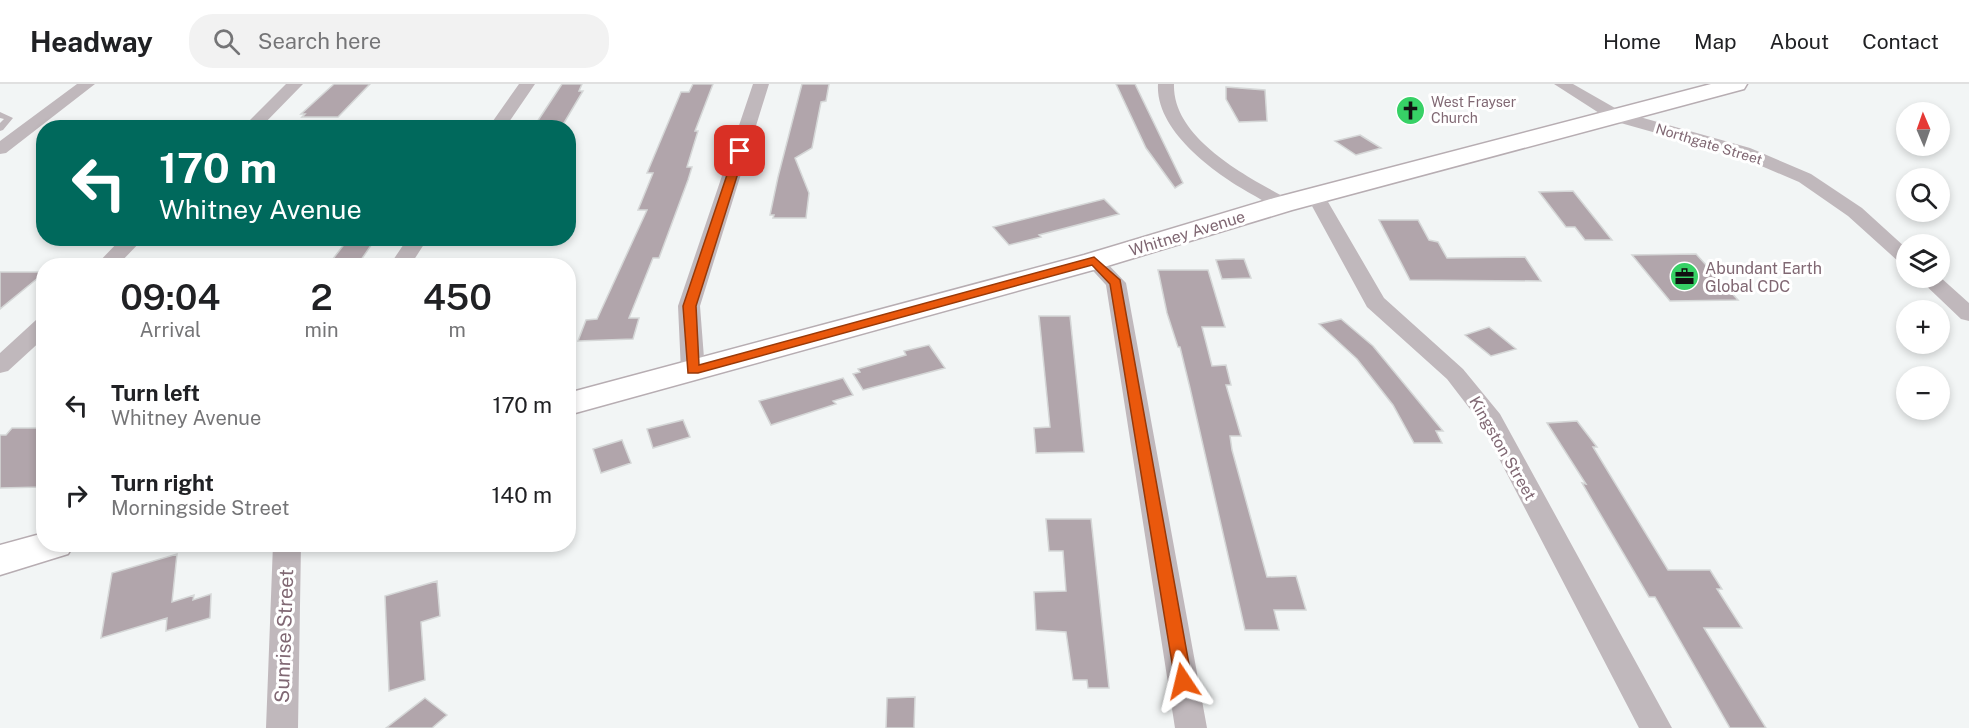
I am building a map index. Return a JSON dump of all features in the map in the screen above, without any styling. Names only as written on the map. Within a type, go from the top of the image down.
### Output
[{"type":"main road","name":"Whitney Avenue","points":[[576,402],[1094,261],[1282,204],[1736,84]]},
{"type":"main road","points":[[0,560],[36,550]]},
{"type":"street","points":[[39,120],[87,84]]},
{"type":"street","points":[[257,120],[295,84]]},
{"type":"street","points":[[501,120],[526,84]]},
{"type":"street","points":[[693,370],[689,306],[761,84]]},
{"type":"street","points":[[1166,84],[1164,91],[1177,123],[1220,166],[1282,204]]},
{"type":"street","name":"Northgate Street","points":[[1562,84],[1616,116],[1743,152],[1805,178],[1856,212],[1896,249]]},
{"type":"street","points":[[0,149],[36,122]]},
{"type":"street","name":"Kingston Street","points":[[1316,195],[1375,302],[1455,374],[1474,395],[1491,420],[1656,728]]},
{"type":"street","points":[[113,258],[126,246]]},
{"type":"street","points":[[1094,261],[1116,283],[1191,728]]},
{"type":"street","points":[[1939,288],[1969,314]]},
{"type":"street","points":[[0,366],[36,332]]},
{"type":"street","name":"Sunrise Street","points":[[282,728],[287,552]]},
{"type":"lane","points":[[0,128],[4,116]]},
{"type":"building","points":[[334,84],[370,84],[338,117],[302,117],[305,114],[301,114]]},
{"type":"building","points":[[562,84],[582,84],[579,91],[583,91],[566,120],[538,120]]},
{"type":"building","points":[[693,84],[713,84],[695,131],[698,131],[687,167],[692,167],[688,180],[659,258],[653,258],[629,318],[639,318],[633,339],[578,341],[586,320],[597,319],[647,210],[638,210],[653,173],[647,173],[681,92],[689,92]]},
{"type":"building","points":[[802,84],[829,84],[826,101],[821,102],[812,148],[795,158],[809,193],[806,218],[773,218],[774,215],[770,215],[778,177]]},
{"type":"building","points":[[1116,84],[1135,84],[1183,183],[1175,188],[1146,148]]},
{"type":"building","points":[[1226,87],[1265,90],[1267,121],[1239,122],[1226,99]]},
{"type":"building","points":[[1360,135],[1381,148],[1356,155],[1335,141]]},
{"type":"building","points":[[1573,191],[1612,240],[1585,240],[1575,227],[1566,227],[1539,192]]},
{"type":"building","points":[[1104,199],[1119,214],[1039,235],[1041,237],[1009,245],[993,227]]},
{"type":"building","points":[[1379,220],[1418,220],[1429,240],[1438,242],[1447,258],[1525,257],[1541,281],[1410,280]]},
{"type":"building","points":[[343,246],[371,246],[362,258],[334,258]]},
{"type":"building","name":"Abundant Earth Global CDC","points":[[1696,254],[1738,300],[1670,301],[1632,255]]},
{"type":"building","points":[[1244,259],[1251,278],[1222,279],[1216,260]]},
{"type":"building","points":[[1158,270],[1208,270],[1225,327],[1202,327],[1212,366],[1226,365],[1231,385],[1226,385],[1241,436],[1230,436],[1232,450],[1267,577],[1296,576],[1306,610],[1274,610],[1279,630],[1245,630],[1190,388],[1180,347],[1178,347],[1167,313]]},
{"type":"building","points":[[0,272],[36,272],[36,280],[0,309]]},
{"type":"building","points":[[1039,316],[1070,316],[1084,452],[1036,453],[1034,428],[1050,427]]},
{"type":"building","points":[[1341,319],[1373,346],[1443,431],[1436,431],[1442,443],[1414,443],[1393,405],[1357,359],[1319,324]]},
{"type":"building","points":[[1489,327],[1516,349],[1491,356],[1465,335]]},
{"type":"building","points":[[929,345],[945,368],[863,390],[853,374],[860,372],[858,369],[906,355],[904,351]]},
{"type":"building","points":[[843,378],[853,395],[833,401],[836,404],[771,425],[759,401]]},
{"type":"building","points":[[683,420],[690,437],[653,448],[647,429]]},
{"type":"building","points":[[1577,421],[1597,447],[1593,447],[1668,570],[1710,570],[1722,589],[1717,589],[1742,628],[1704,628],[1766,728],[1730,728],[1655,597],[1649,597],[1582,483],[1586,484],[1547,423]]},
{"type":"building","points":[[12,428],[36,428],[36,487],[0,488],[0,435],[6,435]]},
{"type":"building","points":[[622,440],[631,463],[601,473],[593,449]]},
{"type":"building","points":[[1046,519],[1091,519],[1109,688],[1088,688],[1087,680],[1073,680],[1066,632],[1036,630],[1034,592],[1066,591],[1063,551],[1049,551]]},
{"type":"building","points":[[177,554],[172,602],[194,595],[193,600],[211,594],[210,618],[166,631],[167,618],[101,638],[112,573]]},
{"type":"building","points":[[437,581],[440,616],[421,622],[425,680],[389,691],[385,596]]},
{"type":"building","points":[[915,697],[914,728],[886,728],[887,698]]},
{"type":"building","points":[[425,698],[447,715],[432,728],[386,728]]},
{"type":"place","name":"West Frayser Church","points":[[1410,110]]},
{"type":"place","name":"Abundant Earth Global CDC","points":[[1684,277]]},
{"type":"route","points":[[740,151],[689,306],[693,370],[1094,261],[1116,283],[1183,681]]}]
